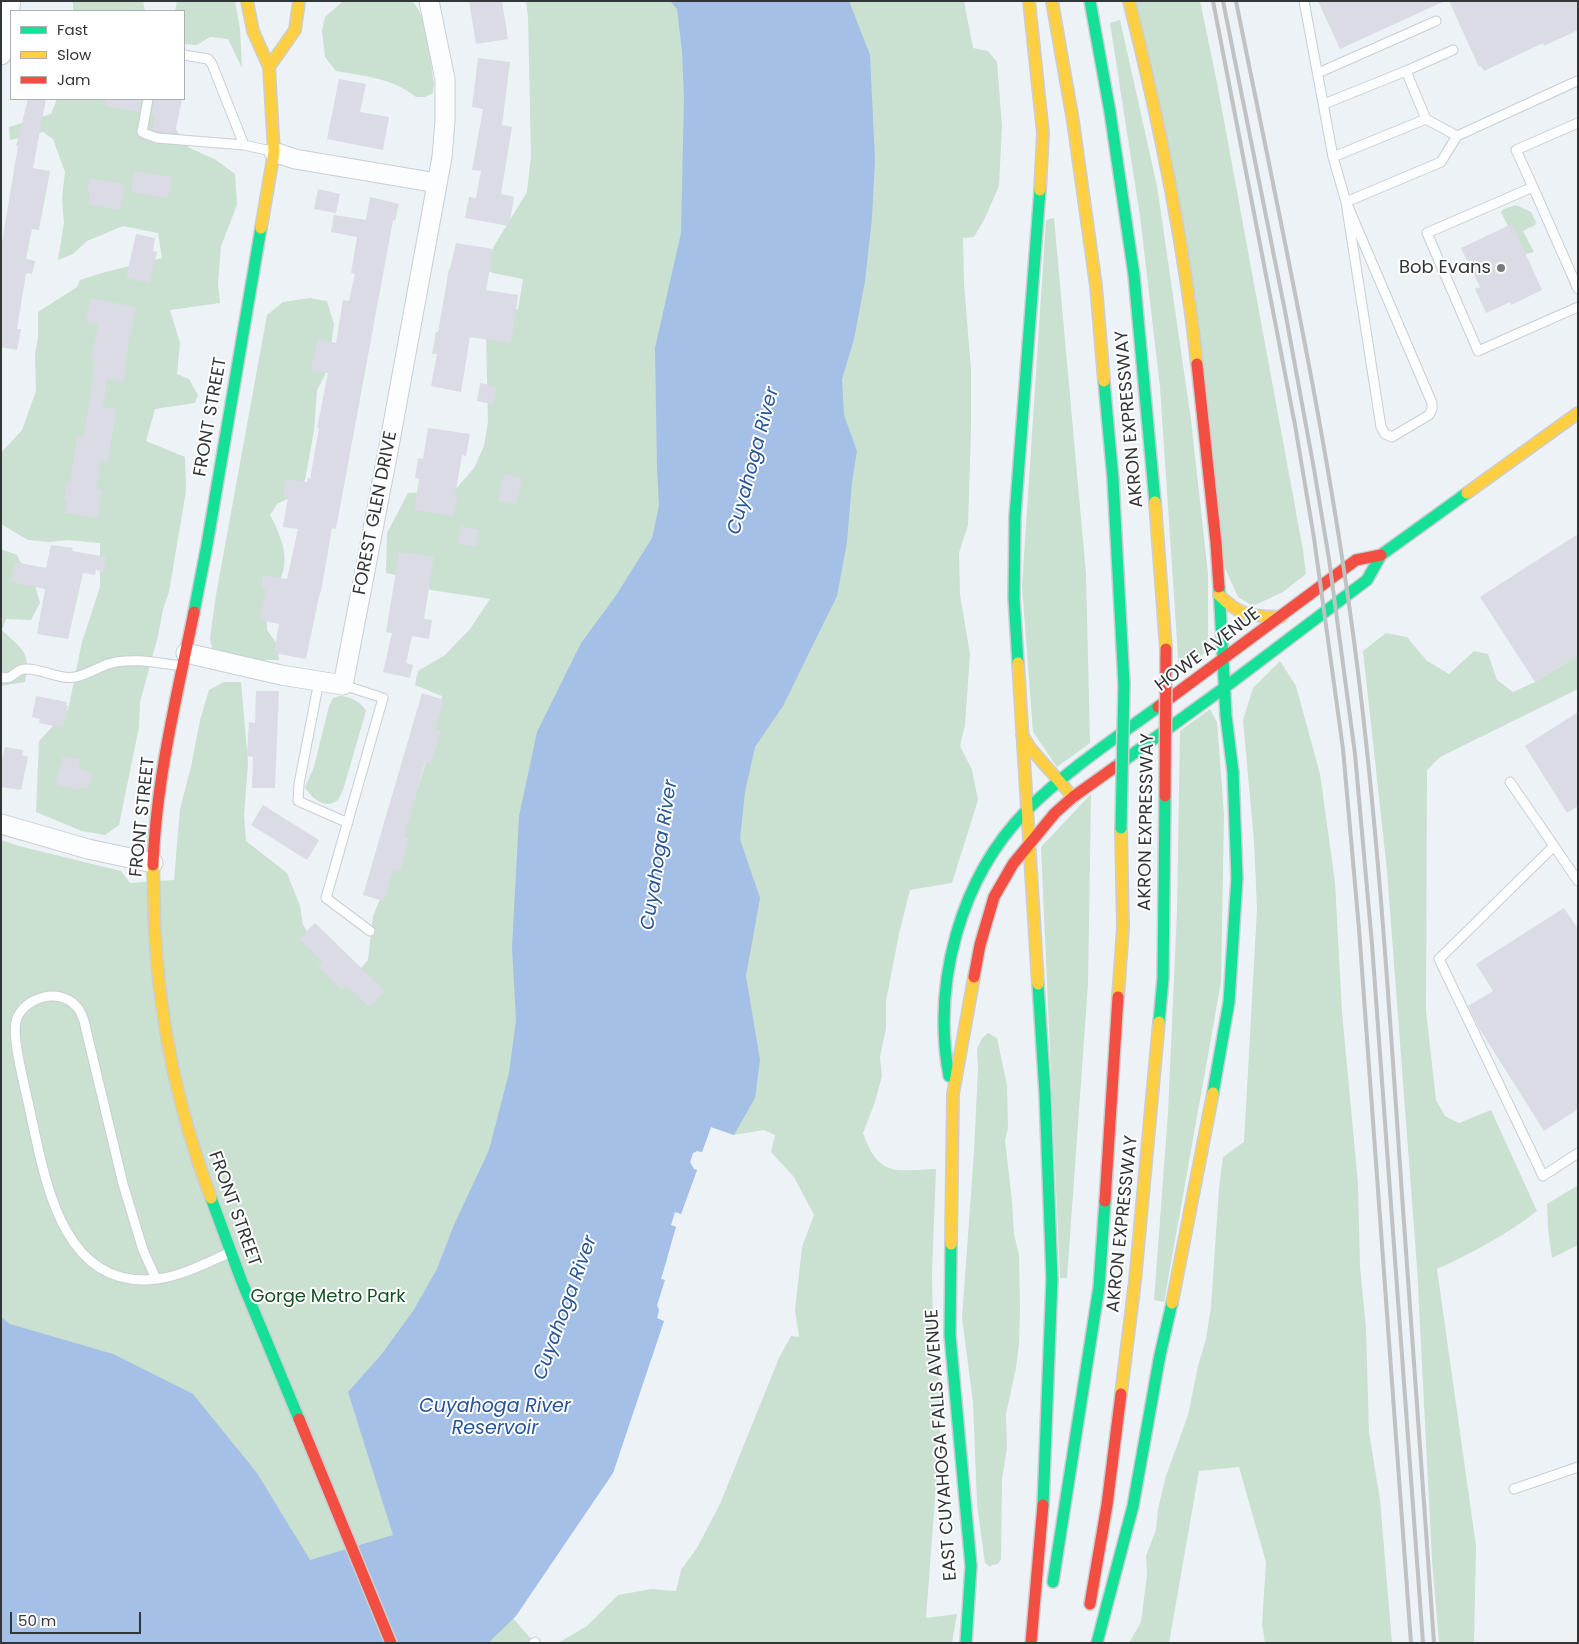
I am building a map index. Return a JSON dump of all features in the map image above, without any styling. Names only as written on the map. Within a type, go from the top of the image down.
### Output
[{"type":"main road","points":[[248,1],[253,31],[269,67]]},
{"type":"main road","points":[[269,67],[295,30],[299,1]]},
{"type":"main road","points":[[1029,1],[1043,133],[1015,516],[1014,598],[1045,1094],[1052,1279],[1044,1489],[1032,1643]]},
{"type":"main road","name":"AKRON EXPRESSWAY","points":[[1051,1594],[1099,1287],[1123,928],[1121,828],[1124,684],[1113,479],[1096,286],[1073,121],[1052,1]]},
{"type":"main road","name":"AKRON EXPRESSWAY","points":[[1089,1613],[1110,1486],[1135,1281],[1163,979],[1166,649],[1153,474],[1134,275],[1110,112],[1090,1]]},
{"type":"main road","points":[[1097,1643],[1133,1506],[1160,1355],[1202,1156],[1222,1048],[1229,1002],[1237,878],[1233,772],[1224,688],[1215,533],[1195,345],[1185,272],[1154,102],[1129,1]]},
{"type":"main road","name":"FRONT STREET","points":[[269,67],[274,152],[233,396],[158,804],[152,863],[155,935],[161,997],[176,1084],[194,1153],[231,1252],[390,1643]]},
{"type":"main road","name":"HOWE AVENUE","points":[[1026,811],[1058,781],[1223,661],[1356,560],[1381,555],[1578,413]]},
{"type":"main road","name":"HOWE AVENUE","points":[[1039,831],[1073,797],[1224,688],[1367,580],[1381,555]]},
{"type":"main road","points":[[1219,595],[1230,607],[1243,615],[1281,617]]},
{"type":"main road","points":[[1022,735],[1031,749],[1073,797]]},
{"type":"main road","name":"EAST CUYAHOGA FALLS AVENUE","points":[[953,1094],[944,1053],[944,997],[954,942],[960,920],[971,894],[994,850],[1026,811]]},
{"type":"main road","name":"EAST CUYAHOGA FALLS AVENUE","points":[[966,1643],[971,1566],[950,1335],[953,1094],[980,945],[994,897],[1013,864],[1039,831]]},
{"type":"street","points":[[1,54],[11,1]]},
{"type":"street","name":"FOREST GLEN DRIVE","points":[[343,685],[392,432],[445,130],[445,87],[429,1]]},
{"type":"street","points":[[274,152],[295,159],[437,183]]},
{"type":"street","points":[[184,660],[343,685]]},
{"type":"street","points":[[1,824],[88,849],[152,863]]},
{"type":"lane","points":[[1304,1],[1333,157],[1346,202],[1432,403],[1429,415],[1392,436],[1385,434],[1381,427],[1346,202]]},
{"type":"lane","points":[[1318,73],[1436,21]]},
{"type":"lane","points":[[1324,104],[1453,50]]},
{"type":"lane","points":[[185,55],[208,59],[212,64],[244,145]]},
{"type":"lane","points":[[1406,70],[1426,119],[1457,136]]},
{"type":"lane","points":[[1346,202],[1442,162],[1457,136],[1577,81]]},
{"type":"lane","points":[[148,100],[142,126],[142,132],[146,134],[157,138],[244,145],[274,152]]},
{"type":"lane","points":[[1333,157],[1426,119]]},
{"type":"lane","points":[[1578,123],[1516,150],[1578,289]]},
{"type":"lane","points":[[1533,186],[1427,233],[1478,351],[1578,306]]},
{"type":"lane","points":[[1,678],[12,677],[21,669],[56,676],[74,677],[109,664],[128,660],[184,660]]},
{"type":"lane","points":[[319,681],[299,784],[298,801],[348,823]]},
{"type":"lane","points":[[343,685],[383,698],[326,898],[370,931]]},
{"type":"lane","points":[[1510,782],[1578,881]]},
{"type":"lane","points":[[1554,846],[1439,959],[1543,1176],[1578,1153]]},
{"type":"lane","points":[[156,1279],[143,1250],[123,1184],[81,1012],[74,1004],[58,996],[45,996],[34,1000],[18,1016],[15,1034],[35,1131],[60,1222],[76,1247],[99,1267],[126,1278],[156,1279],[191,1270],[231,1252]]},
{"type":"lane","points":[[1514,1489],[1578,1467]]},
{"type":"green space","points":[[73,1],[143,1],[145,10],[73,10]]},
{"type":"green space","points":[[177,1],[235,1],[240,29],[242,68],[228,39],[210,37],[197,45],[185,44],[185,10],[175,10]]},
{"type":"green space","points":[[343,1],[412,1],[425,23],[434,84],[433,93],[425,97],[416,97],[388,82],[368,76],[336,71],[325,57],[322,31],[325,17]]},
{"type":"green space","name":"Gorge Metro Park","points":[[526,1],[964,1],[973,48],[988,51],[997,62],[1002,126],[999,186],[974,237],[963,238],[964,284],[971,369],[971,429],[968,525],[959,553],[960,595],[970,654],[965,725],[960,746],[972,770],[978,800],[952,883],[910,890],[886,1001],[886,1028],[880,1057],[882,1076],[875,1102],[863,1133],[873,1155],[886,1167],[901,1170],[936,1169],[932,1273],[933,1333],[942,1406],[926,1618],[957,1614],[952,1643],[558,1643],[587,1626],[618,1595],[652,1589],[676,1591],[681,1570],[697,1548],[720,1504],[779,1358],[791,1336],[799,1337],[795,1310],[802,1247],[814,1215],[794,1177],[771,1152],[775,1135],[764,1130],[734,1135],[711,1127],[702,1152],[697,1151],[693,1153],[690,1162],[694,1169],[697,1170],[681,1214],[675,1212],[671,1225],[676,1227],[667,1253],[668,1256],[661,1279],[665,1280],[657,1305],[659,1310],[657,1319],[664,1321],[613,1473],[513,1618],[531,1639],[528,1643],[1,1643],[1,840],[121,871],[130,883],[174,880],[180,809],[191,767],[200,720],[209,690],[224,682],[241,682],[248,763],[244,815],[246,841],[287,873],[300,906],[303,925],[311,938],[360,969],[368,960],[373,916],[388,880],[406,826],[431,745],[442,696],[415,685],[418,671],[445,655],[470,629],[490,599],[431,590],[410,578],[386,573],[387,533],[408,493],[454,491],[474,468],[484,446],[488,422],[486,335],[498,313],[518,309],[523,279],[486,270],[494,246],[527,192],[531,156],[528,16]]},
{"type":"green space","points":[[1135,1],[1200,1],[1217,83],[1306,574],[1283,592],[1253,606],[1238,597],[1225,568]]},
{"type":"green space","points":[[1120,20],[1157,186],[1191,420],[1208,574],[1208,651],[1179,671],[1160,387],[1140,216],[1110,23]]},
{"type":"green space","points":[[57,100],[156,100],[188,147],[216,160],[235,174],[237,205],[221,246],[218,283],[220,303],[170,310],[180,343],[177,374],[189,379],[198,395],[195,403],[155,409],[146,441],[185,457],[186,491],[169,592],[140,702],[139,727],[119,825],[105,835],[82,831],[36,812],[39,741],[68,710],[82,642],[100,587],[100,543],[68,540],[50,542],[28,540],[1,524],[1,453],[22,430],[36,391],[35,354],[38,338],[38,312],[77,287],[80,280],[162,258],[158,233],[123,226],[87,241],[73,254],[58,260],[64,223],[62,198],[65,172],[53,139],[43,132],[10,140],[9,127],[51,114]]},
{"type":"green space","points":[[1516,205],[1531,212],[1536,222],[1535,225],[1523,231],[1534,252],[1526,254],[1501,212]]},
{"type":"green space","points":[[1054,218],[1086,574],[1090,743],[1057,767],[1033,732],[1022,586],[1046,220]]},
{"type":"green space","points":[[310,298],[327,301],[334,324],[329,359],[324,377],[317,390],[314,431],[305,480],[293,496],[277,504],[270,515],[280,537],[284,558],[281,578],[266,598],[267,630],[277,644],[279,660],[262,660],[223,655],[212,648],[210,638],[216,595],[267,315],[283,302]]},
{"type":"green space","points":[[1,549],[17,555],[24,569],[34,582],[40,603],[31,620],[6,619],[2,630],[24,652],[27,672],[25,682],[1,686]]},
{"type":"green space","points":[[1386,633],[1407,637],[1427,661],[1449,674],[1474,651],[1488,654],[1497,680],[1513,692],[1535,682],[1578,655],[1578,689],[1440,757],[1427,770],[1426,1011],[1436,1100],[1445,1116],[1459,1123],[1491,1110],[1537,1211],[1488,1243],[1437,1269],[1476,1546],[1474,1643],[1439,1643],[1432,1560],[1417,1267],[1387,871],[1363,651]]},
{"type":"green space","points":[[1280,661],[1296,686],[1320,774],[1335,882],[1342,1012],[1358,1184],[1360,1267],[1366,1328],[1369,1432],[1380,1500],[1392,1643],[1265,1643],[1262,1624],[1266,1562],[1239,1467],[1199,1471],[1169,1643],[1129,1643],[1141,1622],[1147,1575],[1146,1556],[1156,1530],[1158,1509],[1166,1476],[1188,1415],[1198,1366],[1206,1339],[1211,1307],[1219,1188],[1223,1157],[1244,1142],[1257,909],[1254,841],[1243,720],[1253,688]]},
{"type":"green space","points":[[339,696],[355,700],[366,711],[343,790],[338,800],[328,804],[319,802],[311,796],[305,787],[314,767],[329,706],[333,698]]},
{"type":"green space","points":[[1210,709],[1217,722],[1224,815],[1221,982],[1164,1302],[1154,1300],[1168,1113],[1177,911],[1180,731]]},
{"type":"green space","points":[[1091,794],[1088,984],[1067,1278],[1060,1278],[1041,847]]},
{"type":"green space","points":[[988,1033],[997,1038],[1007,1085],[1008,1128],[1005,1140],[1014,1234],[1019,1255],[1020,1307],[1016,1368],[1006,1414],[1007,1448],[1002,1479],[1001,1559],[998,1564],[990,1567],[985,1563],[977,1504],[973,1402],[962,1318],[974,1152],[978,1068],[977,1049],[982,1038]]},
{"type":"green space","points":[[1578,1185],[1578,1245],[1552,1258],[1547,1204]]},
{"type":"water","name":"Cuyahoga River Reservoir","points":[[670,1],[849,1],[870,55],[875,160],[872,218],[865,281],[854,339],[842,379],[844,415],[857,451],[852,482],[847,542],[837,596],[783,706],[755,747],[745,792],[740,839],[760,898],[746,976],[760,1060],[755,1098],[734,1135],[711,1127],[702,1152],[697,1151],[693,1153],[690,1162],[694,1169],[697,1170],[681,1214],[675,1212],[671,1225],[676,1227],[661,1279],[665,1280],[657,1305],[659,1310],[657,1318],[664,1321],[613,1473],[516,1616],[488,1643],[1,1643],[1,1317],[10,1324],[113,1354],[193,1394],[257,1473],[310,1560],[393,1535],[348,1392],[381,1355],[413,1311],[437,1269],[453,1227],[489,1150],[509,1073],[516,1020],[512,948],[519,816],[537,732],[581,643],[615,597],[652,538],[659,506],[655,348],[681,233],[684,98],[682,51],[677,9]]},
{"type":"building","points":[[469,1],[502,1],[508,39],[476,44]]},
{"type":"building","points":[[1318,1],[1445,1],[1340,49]]},
{"type":"building","points":[[1449,1],[1578,1],[1578,30],[1544,46],[1543,43],[1484,71],[1481,66],[1479,67]]},
{"type":"building","points":[[478,58],[510,62],[502,125],[512,127],[501,194],[514,197],[509,226],[465,218],[469,197],[476,198],[481,171],[472,170],[483,109],[472,107]]},
{"type":"building","points":[[339,79],[366,84],[360,112],[389,117],[383,150],[327,139]]},
{"type":"building","points":[[28,100],[46,100],[33,168],[50,171],[39,230],[32,229],[26,259],[35,261],[32,274],[26,273],[17,329],[21,329],[17,350],[1,347],[1,248],[18,146],[16,146]]},
{"type":"building","points":[[106,100],[142,100],[139,112],[105,106]]},
{"type":"building","points":[[154,100],[182,100],[175,133],[158,132],[152,129],[155,115],[152,115]]},
{"type":"building","points":[[134,171],[172,177],[168,198],[131,192]]},
{"type":"building","points":[[90,178],[125,184],[120,210],[88,204],[90,193],[87,192]]},
{"type":"building","points":[[318,189],[340,194],[336,213],[314,209]]},
{"type":"building","points":[[370,197],[399,204],[395,221],[393,220],[336,529],[332,528],[321,592],[306,659],[274,653],[279,624],[260,620],[266,590],[261,589],[263,575],[287,579],[298,529],[283,527],[288,497],[283,497],[286,479],[307,482],[308,478],[310,479],[319,428],[317,428],[328,373],[311,371],[313,360],[318,339],[336,343],[343,300],[349,301],[355,274],[351,273],[357,237],[331,232],[334,215],[366,220]]},
{"type":"building","points":[[1512,224],[1542,290],[1511,305],[1510,302],[1486,313],[1475,289],[1480,287],[1461,248]]},
{"type":"building","points":[[136,234],[155,238],[153,251],[157,252],[150,283],[126,278]]},
{"type":"building","points":[[456,243],[493,249],[486,290],[518,295],[511,343],[470,337],[461,392],[431,386],[437,354],[432,354]]},
{"type":"building","points":[[91,298],[136,307],[123,382],[107,379],[103,407],[116,409],[108,462],[100,461],[96,489],[102,490],[98,518],[65,513],[67,500],[64,499],[66,484],[70,483],[77,436],[84,437],[95,361],[91,360],[98,325],[86,322]]},
{"type":"building","points":[[480,383],[497,387],[493,404],[477,401]]},
{"type":"building","points":[[428,428],[470,434],[466,456],[462,455],[455,496],[458,496],[454,516],[414,510],[419,479],[415,478],[418,458],[423,459]]},
{"type":"building","points":[[504,474],[522,478],[516,505],[498,501]]},
{"type":"building","points":[[461,526],[479,530],[476,547],[457,543]]},
{"type":"building","points":[[1578,534],[1578,655],[1535,682],[1480,597]]},
{"type":"building","points":[[51,545],[73,548],[72,551],[106,557],[104,572],[96,570],[95,575],[83,573],[68,639],[37,634],[45,589],[11,582],[15,562],[46,568]]},
{"type":"building","points":[[399,553],[434,557],[424,619],[432,620],[429,639],[412,636],[406,663],[413,665],[410,678],[383,672],[392,633],[386,632]]},
{"type":"building","points":[[256,691],[279,691],[275,788],[252,788],[253,757],[247,756],[249,722],[255,723]]},
{"type":"building","points":[[422,693],[444,700],[435,730],[441,731],[431,764],[425,762],[404,837],[409,839],[400,872],[393,870],[384,901],[363,895]]},
{"type":"building","points":[[36,696],[67,702],[66,705],[68,706],[63,728],[39,723],[40,719],[32,717]]},
{"type":"building","points":[[1578,712],[1578,806],[1567,813],[1525,746]]},
{"type":"building","points":[[5,747],[23,750],[22,755],[28,757],[21,790],[1,787],[1,763]]},
{"type":"building","points":[[63,757],[80,759],[78,768],[92,773],[88,789],[80,787],[80,790],[55,784]]},
{"type":"building","points":[[263,805],[319,840],[307,860],[251,825]]},
{"type":"building","points":[[1564,908],[1578,929],[1578,1109],[1544,1131],[1479,1028],[1468,1006],[1493,991],[1476,964]]},
{"type":"building","points":[[315,923],[385,991],[369,1007],[346,985],[342,990],[318,966],[322,961],[299,939]]},
{"type":"railway","points":[[1213,1],[1295,425],[1314,538],[1343,749],[1359,929],[1411,1643]]},
{"type":"railway","points":[[1223,1],[1285,311],[1314,469],[1329,559],[1355,754],[1372,944],[1423,1643]]},
{"type":"railway","points":[[1236,1],[1318,414],[1346,581],[1365,730],[1383,929],[1434,1643]]},
{"type":"traffic: fast","points":[[1090,1],[1110,112],[1134,275],[1155,502]]},
{"type":"traffic: fast","points":[[1018,663],[1014,598],[1015,516],[1040,190]]},
{"type":"traffic: fast","points":[[194,612],[261,228]]},
{"type":"traffic: fast","points":[[1104,381],[1113,479],[1124,684]]},
{"type":"traffic: fast","points":[[1115,767],[1224,688],[1367,580],[1381,555],[1467,493]]},
{"type":"traffic: fast","points":[[1213,1093],[1229,1002],[1237,878],[1233,772],[1226,716],[1219,587]]},
{"type":"traffic: fast","points":[[1121,828],[1124,684]]},
{"type":"traffic: fast","points":[[949,1076],[945,1041],[945,1005],[949,969],[956,934],[968,900],[984,867],[1004,837],[1042,796],[1090,756],[1158,707]]},
{"type":"traffic: fast","points":[[1159,1022],[1163,979],[1165,796]]},
{"type":"traffic: fast","points":[[1038,984],[1045,1094],[1052,1279],[1043,1505]]},
{"type":"traffic: fast","points":[[211,1198],[242,1282],[299,1419]]},
{"type":"traffic: fast","points":[[1053,1582],[1099,1287],[1105,1201]]},
{"type":"traffic: fast","points":[[951,1244],[950,1335],[971,1566],[966,1643]]},
{"type":"traffic: fast","points":[[1097,1643],[1133,1506],[1160,1355],[1172,1303]]},
{"type":"traffic: slow","points":[[247,1],[253,31],[269,67]]},
{"type":"traffic: slow","points":[[261,228],[274,152],[269,67],[295,30],[299,1]]},
{"type":"traffic: slow","points":[[1029,1],[1043,133],[1040,190]]},
{"type":"traffic: slow","points":[[1052,1],[1073,121],[1096,286],[1104,381]]},
{"type":"traffic: slow","points":[[1129,1],[1178,226],[1197,364]]},
{"type":"traffic: slow","points":[[1467,493],[1578,413]]},
{"type":"traffic: slow","points":[[1155,502],[1166,649]]},
{"type":"traffic: slow","points":[[1219,595],[1234,608],[1247,614],[1281,617]]},
{"type":"traffic: slow","points":[[1018,663],[1038,984]]},
{"type":"traffic: slow","points":[[1022,735],[1031,749],[1073,797]]},
{"type":"traffic: slow","points":[[1118,997],[1123,928],[1121,828]]},
{"type":"traffic: slow","points":[[153,865],[155,934],[166,1035],[189,1134],[211,1198]]},
{"type":"traffic: slow","points":[[951,1244],[953,1094],[974,977]]},
{"type":"traffic: slow","points":[[1121,1394],[1135,1281],[1159,1022]]},
{"type":"traffic: slow","points":[[1172,1303],[1213,1093]]},
{"type":"traffic: jam","points":[[1197,364],[1219,587]]},
{"type":"traffic: jam","points":[[1158,707],[1356,560],[1381,555]]},
{"type":"traffic: jam","points":[[153,865],[158,801],[163,769],[194,612]]},
{"type":"traffic: jam","points":[[1165,796],[1166,649]]},
{"type":"traffic: jam","points":[[974,977],[980,945],[994,897],[1013,864],[1055,813],[1073,797],[1115,767]]},
{"type":"traffic: jam","points":[[1105,1201],[1118,997]]},
{"type":"traffic: jam","points":[[1090,1604],[1107,1505],[1121,1394]]},
{"type":"traffic: jam","points":[[299,1419],[391,1643]]},
{"type":"traffic: jam","points":[[1031,1643],[1043,1505]]},
{"type":"place","name":"Bob Evans","points":[[1501,268]]},
{"type":"water label","name":"Cuyahoga River","points":[[754,461]]},
{"type":"water label","name":"Cuyahoga River","points":[[660,855]]},
{"type":"water label","name":"Cuyahoga River","points":[[566,1308]]}]
